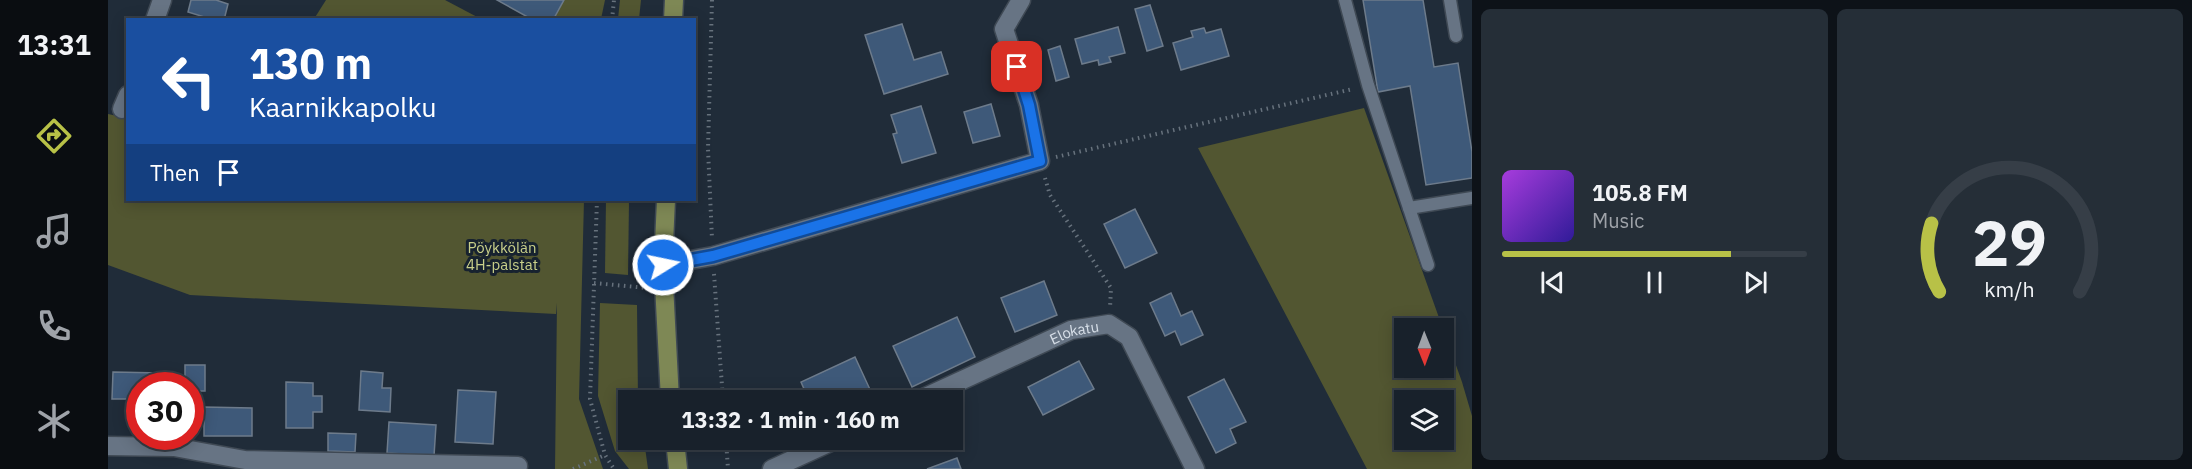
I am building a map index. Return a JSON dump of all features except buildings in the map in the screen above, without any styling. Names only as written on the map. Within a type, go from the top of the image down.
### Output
[{"type":"main road","points":[[673,18],[674,0]]},
{"type":"main road","points":[[666,201],[663,265],[669,390]]},
{"type":"main road","points":[[676,450],[678,469]]},
{"type":"street","points":[[156,18],[162,0]]},
{"type":"street","points":[[663,265],[713,256],[1040,161],[1029,105],[1004,29],[1021,0]]},
{"type":"street","name":"Elokatu","points":[[941,390],[1071,330],[1109,324],[1129,337],[1195,469]]},
{"type":"street","points":[[108,446],[174,447],[245,465],[518,466]]},
{"type":"street","points":[[772,469],[813,450]]},
{"type":"lane","points":[[1346,0],[1368,85],[1428,265]]},
{"type":"lane","points":[[1450,0],[1456,36]]},
{"type":"lane","points":[[1409,208],[1472,198]]},
{"type":"path","points":[[612,18],[614,0]]},
{"type":"path","points":[[712,0],[708,149],[722,390]]},
{"type":"path","points":[[1109,324],[1111,288],[1050,195],[1040,161],[1368,85]]},
{"type":"path","points":[[597,201],[590,399],[605,455],[614,469]]},
{"type":"path","points":[[594,283],[664,289]]},
{"type":"path","points":[[727,450],[728,469]]},
{"type":"path","points":[[573,469],[605,455]]},
{"type":"green space","points":[[326,0],[445,0],[479,18],[315,18]]},
{"type":"green space","points":[[560,0],[605,0],[601,18],[551,18]]},
{"type":"green space","points":[[620,0],[641,0],[639,18],[618,18]]},
{"type":"green space","points":[[1364,108],[1439,318],[1394,318],[1394,378],[1454,378],[1454,360],[1472,416],[1472,469],[1367,469],[1198,148]]},
{"type":"green space","name":"Pöykkölän 4H-palstat","points":[[108,114],[126,118],[126,201],[584,201],[579,399],[603,469],[555,469],[557,303],[556,314],[190,295],[108,265]]},
{"type":"green space","points":[[606,201],[629,201],[628,275],[605,273]]},
{"type":"green space","points":[[600,303],[637,305],[638,390],[618,390],[618,450],[645,450],[648,469],[629,469],[615,451],[598,396]]},
{"type":"route","points":[[663,265],[713,256],[1040,161],[1029,105],[1017,67]]}]
